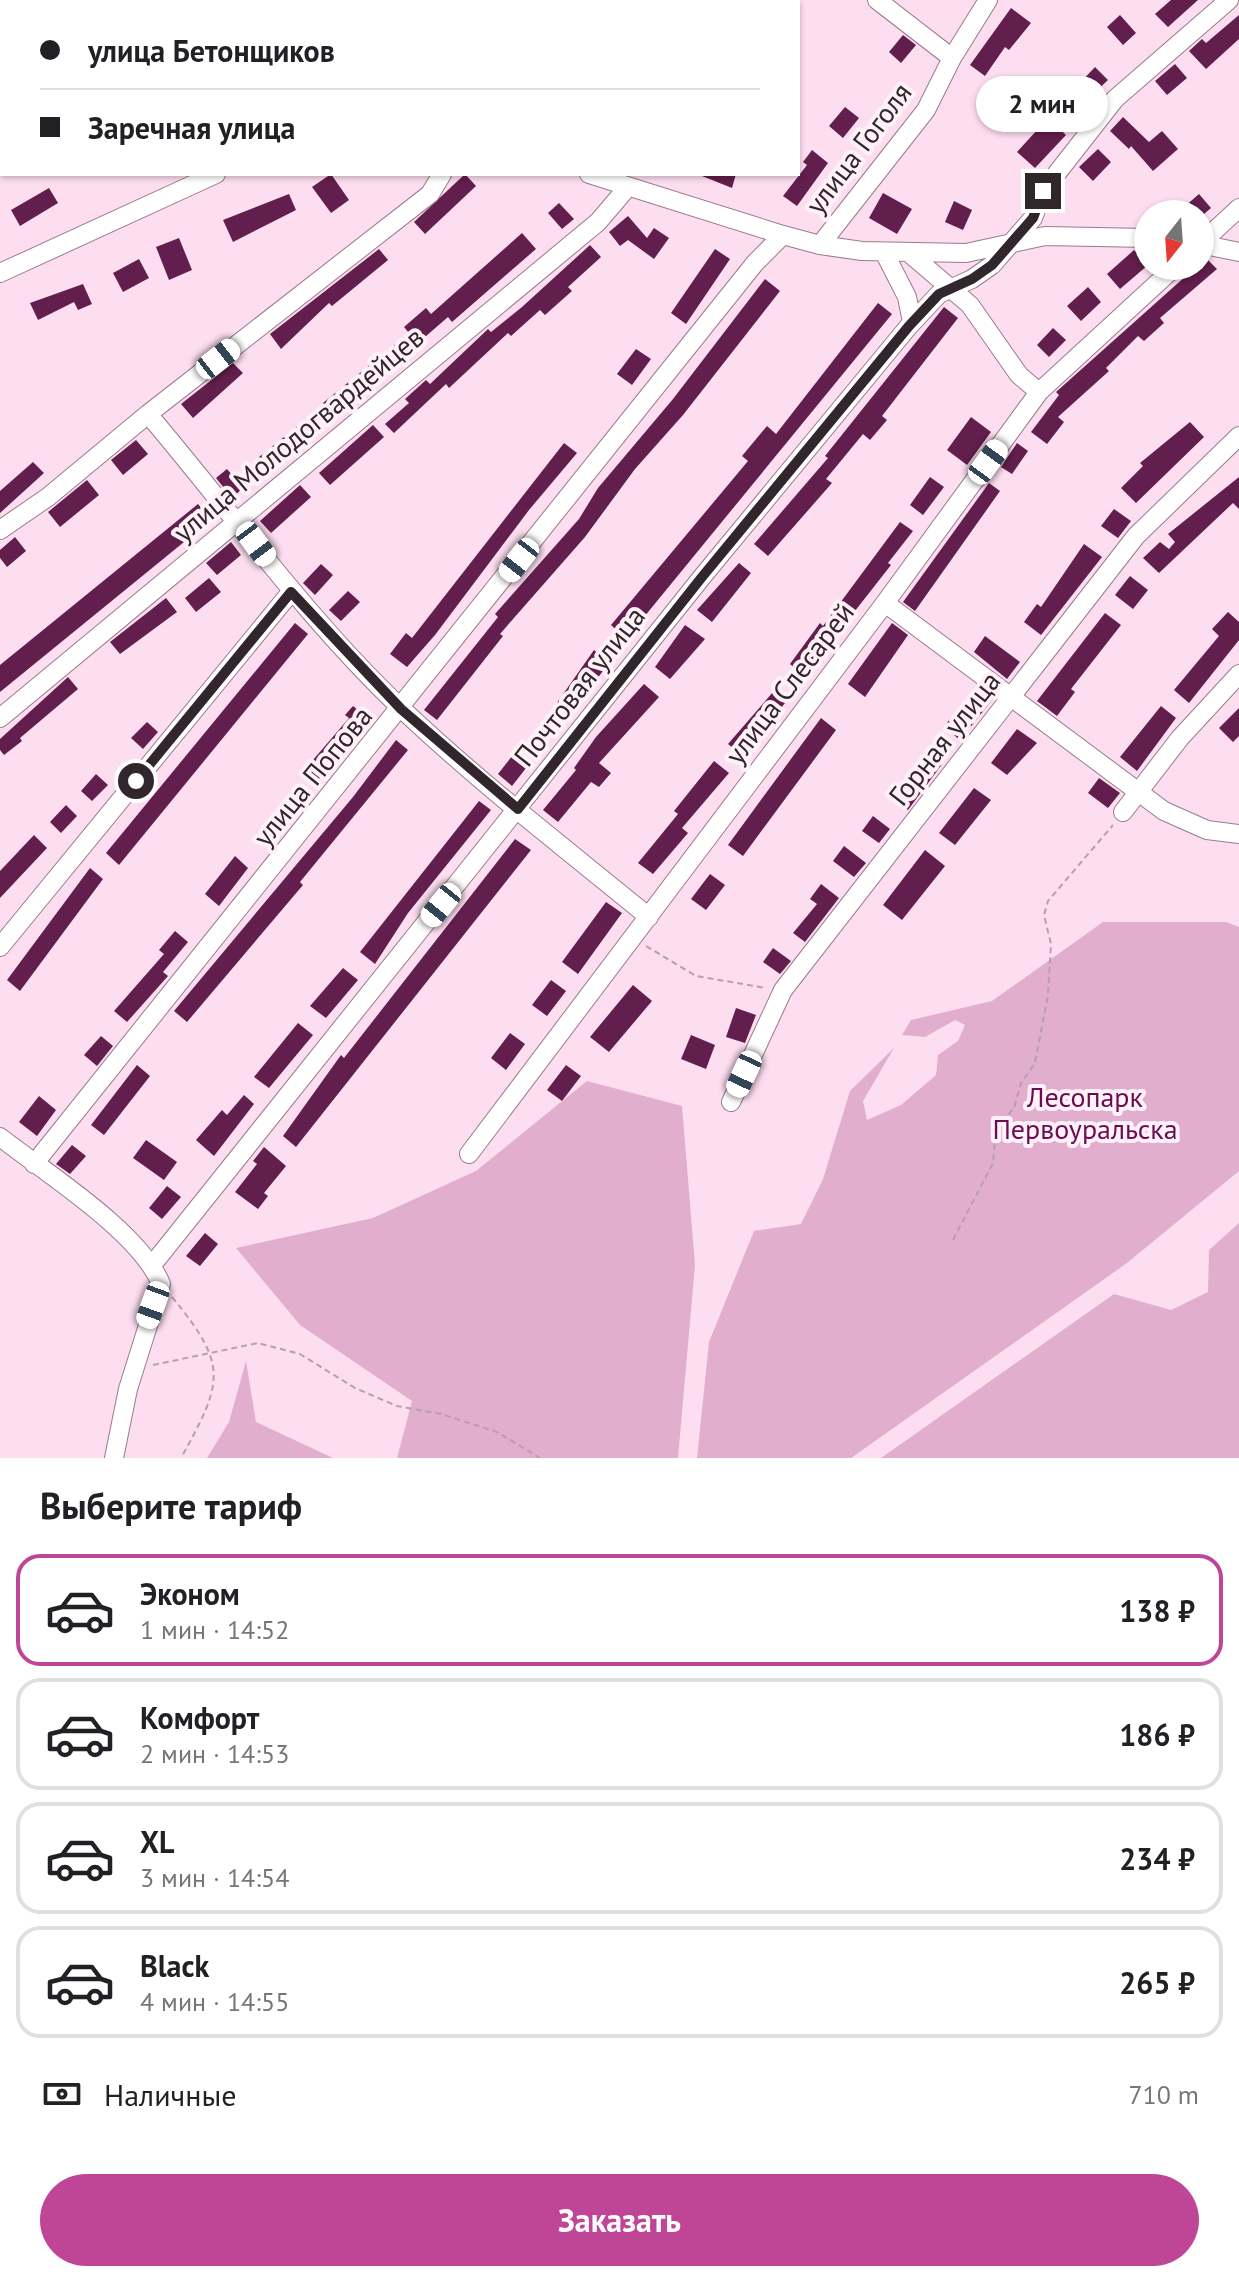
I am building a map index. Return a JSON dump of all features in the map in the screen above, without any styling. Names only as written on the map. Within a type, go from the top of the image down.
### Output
[{"type":"street","points":[[877,0],[952,58]]},
{"type":"street","name":"улица Гоголя","points":[[820,245],[926,110],[952,58],[988,0]]},
{"type":"street","name":"Почтовая улица","points":[[153,1264],[702,577],[912,322],[939,294],[954,289],[992,265],[1033,218],[1043,191],[1115,99],[1229,0]]},
{"type":"street","points":[[0,273],[212,176]]},
{"type":"street","points":[[0,530],[48,497],[148,414],[430,194],[441,176]]},
{"type":"street","points":[[594,176],[820,245],[884,252],[966,253],[1045,236],[1134,238]]},
{"type":"street","name":"улица Молодогвардейцев","points":[[0,718],[598,222],[627,188]]},
{"type":"street","points":[[1214,231],[1239,208]]},
{"type":"street","name":"улица Попова","points":[[34,1164],[755,263],[783,235]]},
{"type":"street","points":[[1214,247],[1239,252]]},
{"type":"street","points":[[884,252],[907,297],[912,322]]},
{"type":"street","points":[[909,253],[954,289],[980,318],[1019,375],[1039,392]]},
{"type":"street","name":"улица Слесарей","points":[[469,1154],[885,603],[1039,392],[1161,280]]},
{"type":"street","points":[[148,414],[238,521],[291,592],[401,709],[649,917]]},
{"type":"street","name":"Горная улица","points":[[731,1102],[783,990],[1136,536],[1239,436]]},
{"type":"street","points":[[0,947],[291,592]]},
{"type":"street","points":[[885,603],[1164,811],[1184,822],[1239,834]]},
{"type":"street","points":[[1123,812],[1138,789],[1239,674]]},
{"type":"street","points":[[0,1137],[94,1209],[153,1264],[161,1284],[131,1377],[114,1458]]},
{"type":"path","points":[[953,1240],[993,1163],[996,1129],[1014,1108],[1021,1083],[1038,1053],[1050,971],[1051,944],[1044,915],[1048,901],[1123,812]]},
{"type":"path","points":[[634,937],[696,976],[783,990]]},
{"type":"path","points":[[161,1284],[211,1350],[215,1364],[210,1396],[181,1458]]},
{"type":"path","points":[[131,1377],[165,1360],[258,1343],[300,1354],[355,1388],[397,1406],[441,1414],[497,1432],[540,1458]]},
{"type":"green space","name":"Лесопарк Первоуральска","points":[[1103,922],[1226,922],[1239,927],[1239,1171],[1127,1263],[851,1458],[697,1458],[709,1342],[754,1231],[801,1224],[823,1179],[850,1091],[894,1048],[863,1101],[867,1120],[901,1105],[936,1075],[938,1055],[958,1041],[965,1025],[955,1020],[925,1037],[902,1035],[911,1020],[992,1001]]},
{"type":"green space","points":[[587,1081],[682,1106],[695,1265],[678,1458],[397,1458],[412,1401],[300,1325],[236,1248],[373,1218],[476,1171]]},
{"type":"green space","points":[[1239,1223],[1239,1458],[881,1458],[1114,1294],[1171,1310],[1208,1292],[1209,1250]]},
{"type":"green space","points":[[246,1361],[256,1422],[333,1458],[207,1458],[229,1422]]},
{"type":"building","points":[[1171,0],[1198,0],[1168,27],[1155,14]]},
{"type":"building","points":[[1011,8],[1031,23],[1009,50],[1005,47],[985,76],[970,65]]},
{"type":"building","points":[[1120,15],[1136,33],[1123,45],[1107,27]]},
{"type":"building","points":[[1239,15],[1239,39],[1206,69],[1189,51],[1202,39],[1206,43]]},
{"type":"building","points":[[903,35],[916,45],[901,63],[889,52]]},
{"type":"building","points":[[1175,64],[1187,78],[1167,95],[1155,81]]},
{"type":"building","points":[[1095,67],[1108,80],[1090,97],[1078,85]]},
{"type":"building","points":[[845,107],[859,118],[843,138],[829,126]]},
{"type":"building","points":[[1123,117],[1149,142],[1162,131],[1178,149],[1153,171],[1131,146],[1129,149],[1110,131]]},
{"type":"building","points":[[1048,118],[1066,135],[1035,168],[1017,152]]},
{"type":"building","points":[[1098,149],[1111,162],[1093,181],[1079,167]]},
{"type":"building","points":[[812,150],[828,163],[797,206],[783,196],[807,165],[803,162]]},
{"type":"building","points":[[332,176],[349,200],[331,213],[312,187]]},
{"type":"building","points":[[463,176],[476,186],[425,234],[414,222]]},
{"type":"building","points":[[702,176],[735,176],[732,188]]},
{"type":"building","points":[[49,188],[58,203],[20,226],[11,210]]},
{"type":"building","points":[[883,193],[912,209],[897,234],[869,218]]},
{"type":"building","points":[[289,194],[296,210],[233,242],[223,220]]},
{"type":"building","points":[[954,201],[972,210],[963,230],[945,222]]},
{"type":"building","points":[[559,203],[574,219],[562,229],[548,213]]},
{"type":"building","points":[[628,216],[647,238],[654,228],[669,238],[654,259],[628,240],[620,246],[609,232]]},
{"type":"building","points":[[522,233],[536,249],[452,322],[448,317],[410,350],[413,354],[334,417],[323,403],[409,333],[404,327],[426,308],[431,314]]},
{"type":"building","points":[[179,238],[192,270],[169,280],[156,247]]},
{"type":"building","points":[[590,245],[601,257],[568,287],[572,291],[545,315],[540,310],[511,336],[508,333],[449,388],[446,384],[394,433],[385,424],[409,403],[405,399],[426,380],[430,384],[488,329],[491,332],[522,307]]},
{"type":"building","points":[[379,249],[388,260],[332,306],[329,303],[281,349],[270,334]]},
{"type":"building","points":[[715,249],[730,259],[686,324],[671,313]]},
{"type":"building","points":[[1134,250],[1134,277],[1120,289],[1107,274]]},
{"type":"building","points":[[139,259],[149,278],[123,292],[113,273]]},
{"type":"building","points":[[765,279],[780,291],[683,415],[635,469],[585,537],[500,634],[503,636],[437,720],[424,710],[498,617],[495,614],[579,519],[598,488],[673,399]]},
{"type":"building","points":[[1181,280],[1204,280],[1160,318],[1164,323],[1144,341],[1138,336],[1106,368],[1109,371],[1058,417],[1064,422],[1047,444],[1031,432],[1059,395],[1056,392]]},
{"type":"building","points":[[83,284],[92,304],[78,310],[74,302],[38,320],[30,303]]},
{"type":"building","points":[[1088,287],[1101,302],[1081,321],[1067,306]]},
{"type":"building","points":[[878,303],[892,314],[626,639],[611,625],[748,461],[742,456],[767,426],[776,434]]},
{"type":"building","points":[[944,307],[958,318],[882,416],[887,420],[870,440],[863,434],[826,479],[832,483],[768,556],[754,544],[828,458],[825,456]]},
{"type":"building","points":[[1053,328],[1066,340],[1049,357],[1037,345]]},
{"type":"building","points":[[636,349],[651,359],[632,385],[617,374]]},
{"type":"building","points":[[233,363],[243,373],[193,418],[181,404]]},
{"type":"building","points":[[971,417],[991,432],[967,465],[947,450]]},
{"type":"building","points":[[308,418],[319,432],[270,471],[259,457]]},
{"type":"building","points":[[1190,422],[1204,437],[1136,503],[1121,488],[1143,466],[1140,463]]},
{"type":"building","points":[[373,425],[384,437],[330,485],[319,473]]},
{"type":"building","points":[[136,440],[148,454],[123,475],[111,460]]},
{"type":"building","points":[[564,443],[577,453],[407,667],[390,654],[406,633],[412,638]]},
{"type":"building","points":[[1017,443],[1028,451],[1012,474],[1001,467]]},
{"type":"building","points":[[33,462],[44,473],[0,513],[0,491]]},
{"type":"building","points":[[227,469],[243,488],[232,498],[216,478]]},
{"type":"building","points":[[930,477],[944,487],[923,515],[910,505]]},
{"type":"building","points":[[1239,477],[1239,509],[1233,503],[1159,573],[1143,558],[1160,542],[1169,549],[1175,542],[1168,534]]},
{"type":"building","points":[[87,480],[99,495],[60,527],[48,512]]},
{"type":"building","points":[[989,483],[1000,491],[915,611],[903,602]]},
{"type":"building","points":[[300,485],[311,497],[271,533],[260,521]]},
{"type":"building","points":[[198,504],[211,520],[0,692],[0,665]]},
{"type":"building","points":[[1114,509],[1131,521],[1118,538],[1101,526]]},
{"type":"building","points":[[900,522],[913,531],[888,563],[891,565],[804,676],[790,664],[820,623],[823,626]]},
{"type":"building","points":[[15,537],[26,551],[7,567],[0,558],[0,550]]},
{"type":"building","points":[[231,542],[241,555],[217,575],[206,563]]},
{"type":"building","points":[[1084,544],[1102,557],[1041,635],[1024,622],[1037,604],[1041,607]]},
{"type":"building","points":[[739,563],[751,573],[712,622],[697,610]]},
{"type":"building","points":[[321,564],[333,575],[315,595],[303,583]]},
{"type":"building","points":[[1130,576],[1148,590],[1133,609],[1115,595]]},
{"type":"building","points":[[209,578],[221,592],[196,612],[185,598]]},
{"type":"building","points":[[348,591],[360,602],[341,621],[329,610]]},
{"type":"building","points":[[166,598],[177,612],[120,654],[110,642]]},
{"type":"building","points":[[1228,612],[1239,622],[1239,640],[1189,703],[1174,690],[1219,636],[1212,629]]},
{"type":"building","points":[[1105,613],[1121,625],[1071,689],[1075,692],[1057,716],[1037,701]]},
{"type":"building","points":[[295,623],[308,634],[119,865],[106,853]]},
{"type":"building","points":[[892,623],[908,635],[865,697],[848,684]]},
{"type":"building","points":[[685,625],[705,639],[670,679],[655,667]]},
{"type":"building","points":[[985,636],[1020,662],[1007,679],[974,652]]},
{"type":"building","points":[[594,650],[609,663],[568,717],[565,715],[547,737],[538,730]]},
{"type":"building","points":[[68,677],[78,689],[4,755],[0,750],[0,739]]},
{"type":"building","points":[[644,684],[659,697],[599,763],[611,773],[599,787],[591,782],[558,822],[543,810],[576,770],[574,768],[596,737]]},
{"type":"building","points":[[979,688],[993,699],[960,740],[944,727],[956,711],[960,714]]},
{"type":"building","points":[[773,692],[785,703],[743,756],[728,744]]},
{"type":"building","points":[[353,706],[369,719],[314,785],[301,774],[349,718],[345,715]]},
{"type":"building","points":[[1161,706],[1176,718],[1137,771],[1120,757]]},
{"type":"building","points":[[1239,708],[1239,736],[1233,742],[1219,728]]},
{"type":"building","points":[[821,718],[836,730],[743,856],[728,845]]},
{"type":"building","points":[[147,722],[158,732],[143,749],[131,738]]},
{"type":"building","points":[[1017,729],[1037,743],[1007,775],[991,763]]},
{"type":"building","points":[[396,740],[408,750],[300,882],[303,885],[187,1022],[174,1011],[353,797]]},
{"type":"building","points":[[516,751],[530,763],[512,786],[498,774]]},
{"type":"building","points":[[926,751],[943,763],[908,810],[892,798]]},
{"type":"building","points":[[714,761],[729,773],[682,828],[688,833],[653,874],[638,863],[678,814],[674,811]]},
{"type":"building","points":[[96,774],[108,785],[92,801],[81,791]]},
{"type":"building","points":[[1099,778],[1120,793],[1108,808],[1088,793]]},
{"type":"building","points":[[974,788],[991,800],[955,845],[939,833]]},
{"type":"building","points":[[479,801],[491,810],[408,913],[375,964],[360,952]]},
{"type":"building","points":[[66,805],[77,816],[61,833],[50,822]]},
{"type":"building","points":[[278,811],[291,822],[273,844],[260,833]]},
{"type":"building","points":[[873,816],[890,829],[879,843],[862,831]]},
{"type":"building","points":[[34,835],[47,848],[0,898],[0,871]]},
{"type":"building","points":[[515,839],[531,850],[296,1147],[283,1136],[341,1055],[344,1058]]},
{"type":"building","points":[[844,846],[866,863],[854,877],[833,861]]},
{"type":"building","points":[[925,850],[945,866],[902,920],[883,905]]},
{"type":"building","points":[[235,856],[248,868],[219,906],[205,894]]},
{"type":"building","points":[[90,868],[103,879],[20,991],[7,980]]},
{"type":"building","points":[[710,874],[725,885],[706,910],[691,899]]},
{"type":"building","points":[[821,884],[839,898],[805,942],[793,933],[817,904],[810,899]]},
{"type":"building","points":[[606,902],[622,913],[578,974],[562,962]]},
{"type":"building","points":[[175,931],[188,942],[163,972],[168,976],[127,1022],[114,1011],[164,954],[159,950]]},
{"type":"building","points":[[773,948],[791,961],[780,974],[763,962]]},
{"type":"building","points":[[343,968],[358,980],[326,1018],[310,1006]]},
{"type":"building","points":[[551,980],[566,991],[547,1016],[532,1005]]},
{"type":"building","points":[[633,985],[652,1001],[609,1052],[590,1037]]},
{"type":"building","points":[[736,1008],[756,1015],[745,1043],[726,1037]]},
{"type":"building","points":[[298,1023],[313,1035],[269,1088],[254,1077]]},
{"type":"building","points":[[510,1033],[525,1044],[506,1070],[491,1058]]},
{"type":"building","points":[[691,1035],[715,1045],[706,1069],[681,1059]]},
{"type":"building","points":[[101,1036],[113,1046],[97,1066],[84,1055]]},
{"type":"building","points":[[137,1065],[150,1076],[104,1135],[91,1125]]},
{"type":"building","points":[[566,1065],[581,1076],[562,1101],[547,1090]]},
{"type":"building","points":[[244,1095],[254,1104],[214,1156],[196,1140],[222,1110],[227,1115]]},
{"type":"building","points":[[39,1096],[56,1110],[37,1136],[19,1122]]},
{"type":"building","points":[[146,1140],[177,1162],[164,1180],[133,1158]]},
{"type":"building","points":[[72,1145],[86,1156],[70,1174],[56,1164]]},
{"type":"building","points":[[264,1147],[286,1166],[264,1193],[268,1196],[258,1209],[235,1192],[257,1164],[253,1161]]},
{"type":"building","points":[[167,1186],[181,1197],[162,1219],[149,1208]]},
{"type":"building","points":[[205,1233],[218,1244],[200,1266],[186,1256]]},
{"type":"route","points":[[136,781],[291,592],[401,709],[518,809],[702,577],[909,326],[939,294],[954,289],[992,265],[1033,218],[1043,191]]}]
